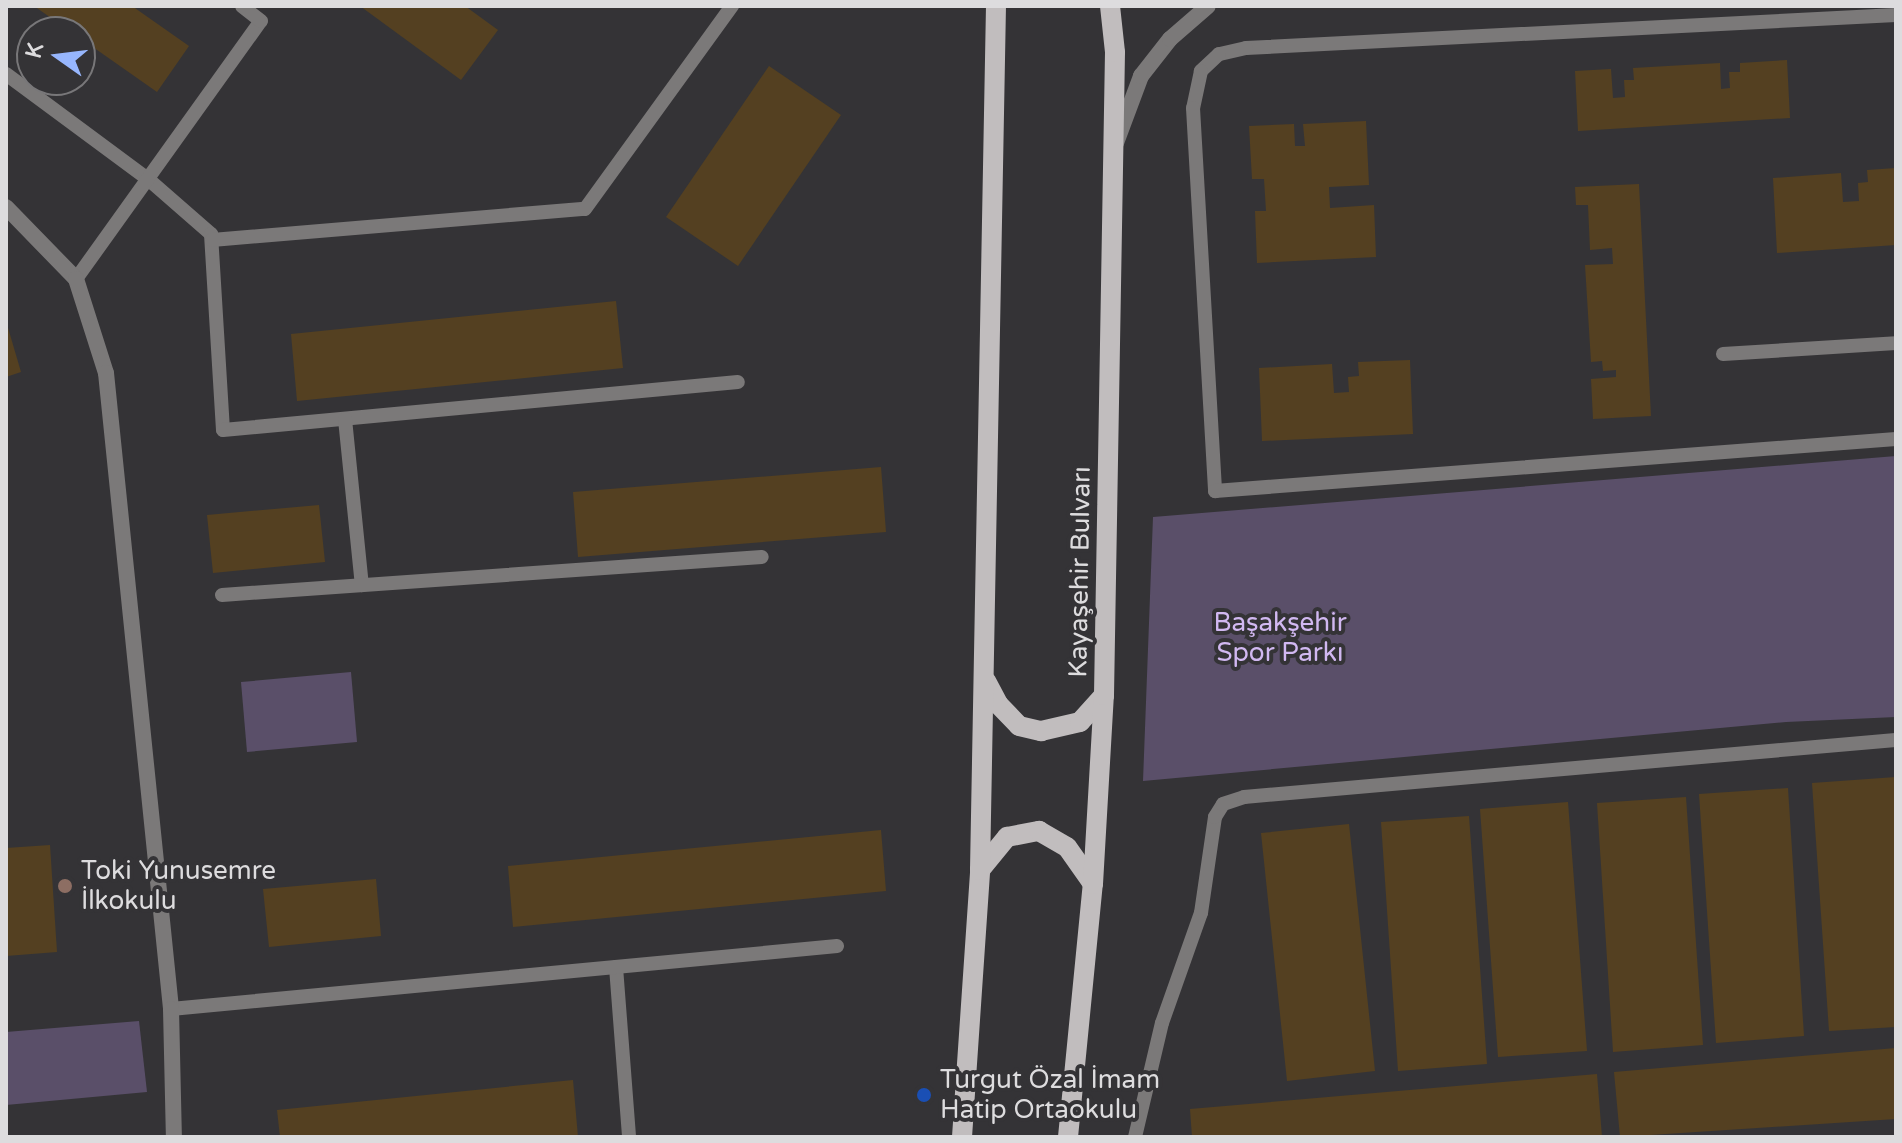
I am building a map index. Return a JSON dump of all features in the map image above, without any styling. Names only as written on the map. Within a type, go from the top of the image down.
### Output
[{"type":"main road","points":[[962,1137],[980,870],[996,6]]},
{"type":"main road","name":"Kayaşehir Bulvarı","points":[[1068,1137],[1093,884],[1104,695],[1113,152],[1110,6]]},
{"type":"main road","points":[[984,678],[998,704],[1019,726],[1041,731],[1080,722],[1104,695]]},
{"type":"main road","points":[[980,870],[1007,837],[1039,831],[1067,847],[1093,884]]},
{"type":"street","points":[[1113,152],[1141,76],[1170,39],[1208,6]]},
{"type":"street","points":[[6,207],[76,279],[106,373],[171,1009],[174,1137]]},
{"type":"lane","points":[[76,279],[261,21],[242,6]]},
{"type":"lane","points":[[212,240],[585,209],[732,6]]},
{"type":"lane","points":[[1896,15],[1800,14],[1246,48],[1219,54],[1201,71],[1193,108],[1215,491],[1896,439]]},
{"type":"lane","points":[[6,74],[148,179],[211,234],[223,430],[738,382]]},
{"type":"lane","points":[[1723,354],[1896,343]]},
{"type":"lane","points":[[345,419],[362,585]]},
{"type":"lane","points":[[222,595],[762,557]]},
{"type":"lane","points":[[1135,1137],[1162,1023],[1201,913],[1215,817],[1223,804],[1292,793],[1896,740]]},
{"type":"lane","points":[[171,1009],[837,946]]},
{"type":"lane","points":[[616,967],[629,1137]]},
{"type":"green space","name":"Başakşehir Spor Parkı","points":[[1896,456],[1896,717],[1786,722],[1143,781],[1153,517]]},
{"type":"green space","points":[[351,672],[357,742],[247,752],[241,682]]},
{"type":"green space","points":[[139,1021],[147,1092],[6,1105],[6,1032]]},
{"type":"building","points":[[34,6],[132,6],[189,46],[157,92],[96,49],[96,16],[48,16]]},
{"type":"building","points":[[360,6],[465,6],[498,30],[461,80]]},
{"type":"building","points":[[1787,60],[1790,118],[1578,131],[1575,71],[1611,69],[1613,98],[1625,97],[1624,80],[1634,80],[1633,68],[1720,63],[1721,89],[1730,88],[1729,72],[1740,72],[1740,63]]},
{"type":"building","points":[[769,66],[841,115],[738,266],[666,217]]},
{"type":"building","points":[[1366,121],[1369,185],[1329,187],[1330,208],[1374,205],[1376,257],[1257,263],[1255,211],[1266,211],[1264,179],[1252,179],[1249,126],[1294,124],[1295,146],[1305,146],[1303,124]]},
{"type":"building","points":[[1896,168],[1896,245],[1777,253],[1773,178],[1841,173],[1843,202],[1859,201],[1858,183],[1868,182],[1867,170]]},
{"type":"building","points":[[1639,184],[1651,416],[1593,419],[1591,379],[1616,377],[1616,370],[1603,371],[1602,361],[1591,362],[1585,265],[1613,264],[1612,248],[1590,250],[1588,205],[1576,205],[1575,187]]},
{"type":"building","points":[[616,301],[623,368],[297,401],[291,334]]},
{"type":"building","points":[[6,321],[21,372],[6,377]]},
{"type":"building","points":[[1410,360],[1413,434],[1262,441],[1259,368],[1332,364],[1334,393],[1349,392],[1348,377],[1359,376],[1358,362]]},
{"type":"building","points":[[881,467],[886,532],[578,557],[573,492]]},
{"type":"building","points":[[319,505],[325,562],[213,573],[207,515]]},
{"type":"building","points":[[1896,777],[1896,1027],[1829,1031],[1812,783]]},
{"type":"building","points":[[1788,788],[1804,1036],[1716,1043],[1699,794]]},
{"type":"building","points":[[1686,797],[1703,1045],[1613,1052],[1597,803]]},
{"type":"building","points":[[1568,802],[1587,1051],[1498,1057],[1480,809]]},
{"type":"building","points":[[1469,816],[1487,1064],[1398,1071],[1381,822]]},
{"type":"building","points":[[1349,824],[1375,1071],[1287,1081],[1261,833]]},
{"type":"building","points":[[881,830],[886,891],[513,927],[508,866]]},
{"type":"building","points":[[50,845],[57,952],[6,956],[6,848]]},
{"type":"building","points":[[376,879],[381,936],[269,947],[263,889]]},
{"type":"building","points":[[1896,1048],[1896,1119],[1620,1137],[1614,1072]]},
{"type":"building","points":[[1597,1074],[1602,1137],[1192,1137],[1190,1109]]},
{"type":"building","points":[[573,1080],[578,1137],[280,1137],[277,1110]]},
{"type":"place","name":"Toki Yunusemre İlkokulu","points":[[65,886]]},
{"type":"place","name":"Turgut Özal İmam Hatip Ortaokulu","points":[[924,1095]]}]
